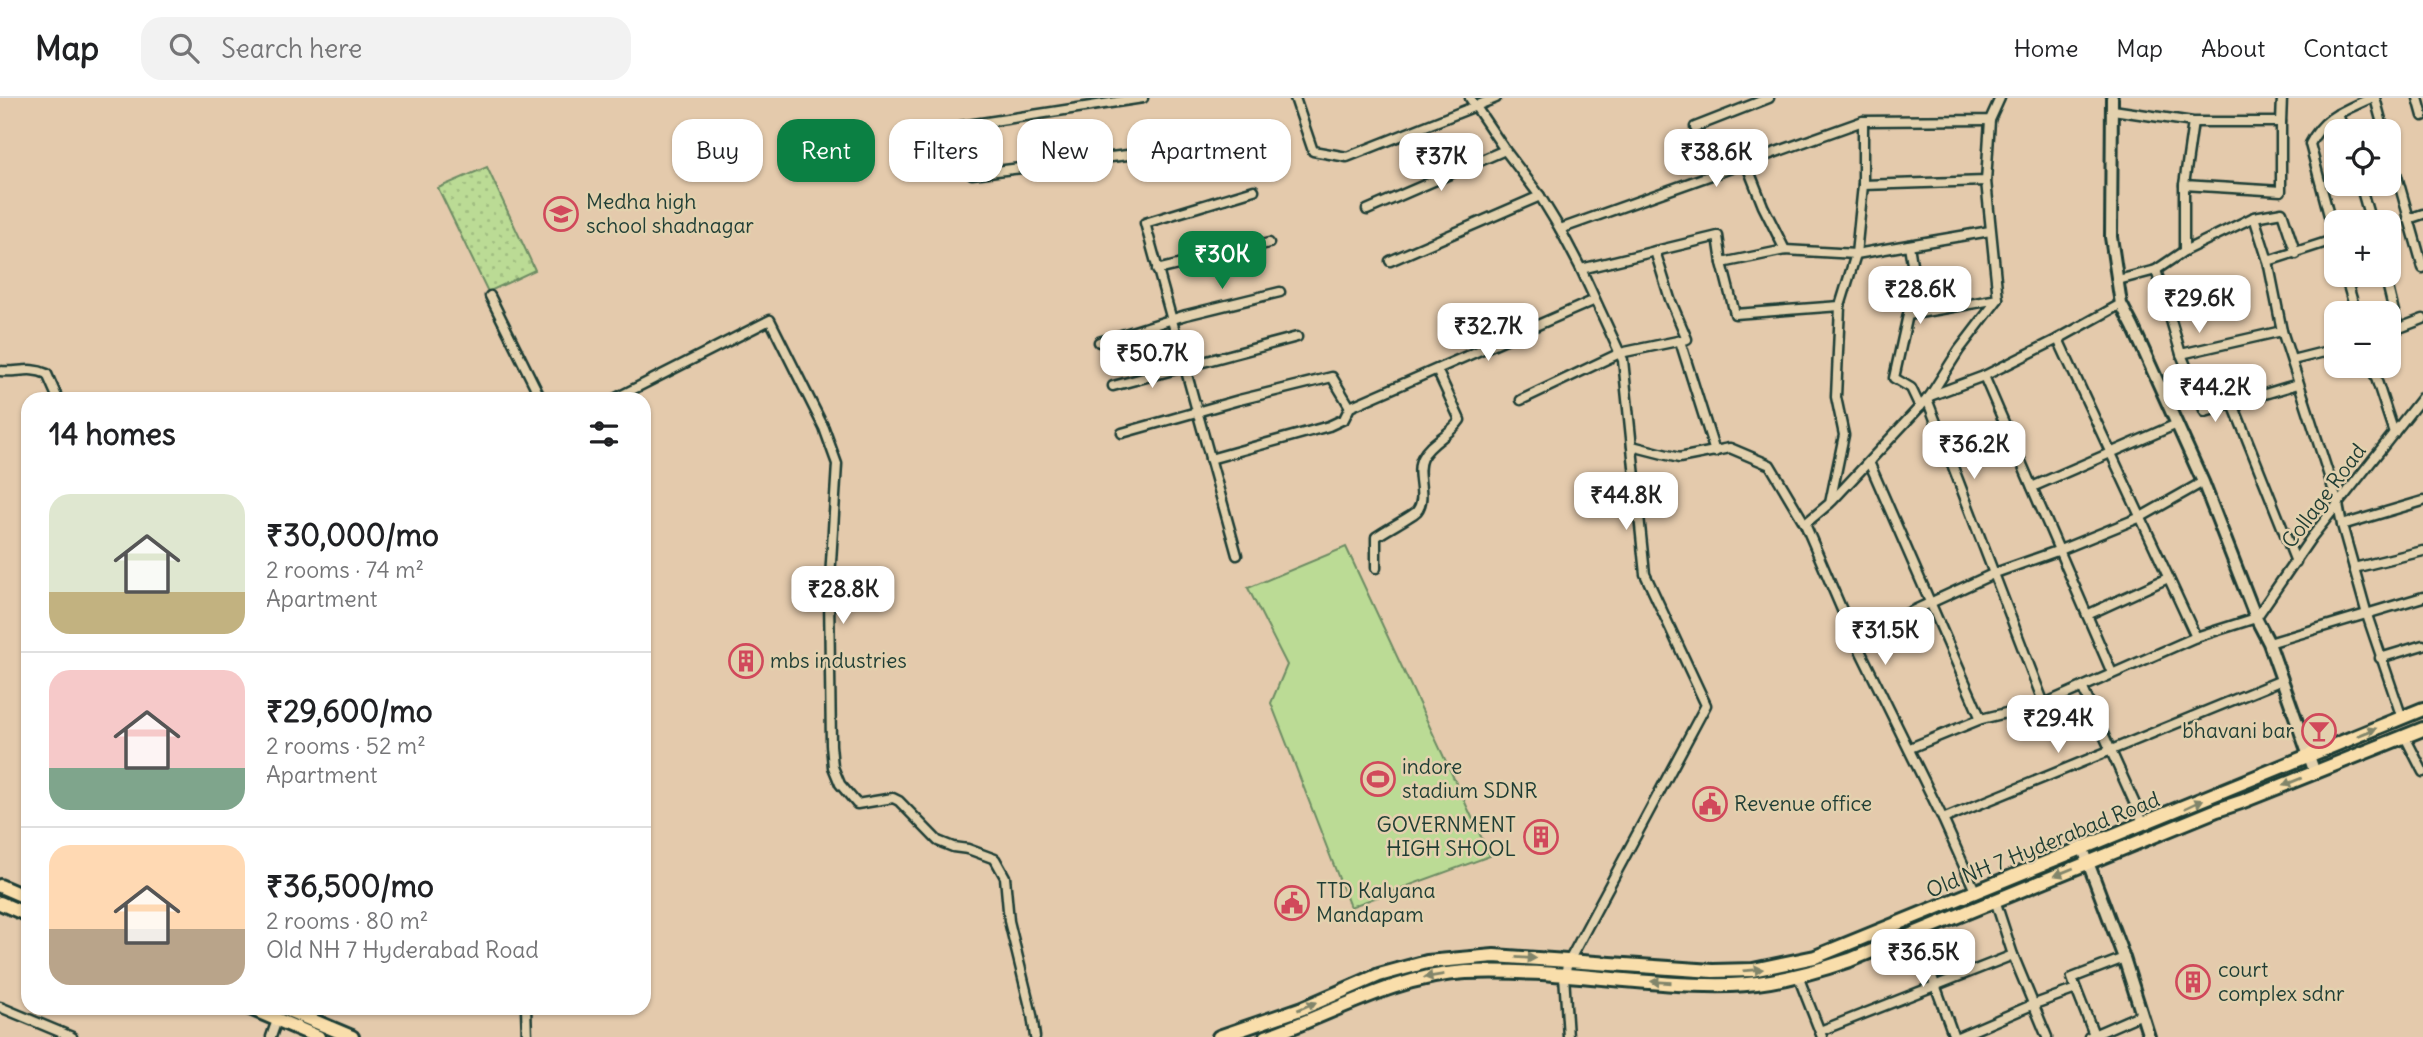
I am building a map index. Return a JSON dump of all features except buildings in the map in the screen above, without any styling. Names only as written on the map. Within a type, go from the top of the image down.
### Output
[{"type":"main road","points":[[2113,104],[2111,237],[2121,304],[2178,424],[2256,618],[2270,643],[2315,773]]},
{"type":"main road","name":"Old NH 7 Hyderabad Road","points":[[1219,1037],[1303,1008],[1378,975],[1427,962],[1483,957],[1713,971],[1753,970],[1786,965],[1841,947],[1976,893],[2423,709]]},
{"type":"main road","name":"Old NH 7 Hyderabad Road","points":[[1266,1037],[1398,984],[1465,972],[1733,985],[1798,976],[1850,960],[2423,729]]},
{"type":"main road","points":[[2083,849],[2124,958],[2149,1037]]},
{"type":"main road","points":[[0,886],[21,895]]},
{"type":"main road","points":[[0,903],[21,912]]},
{"type":"main road","points":[[282,1015],[318,1037]]},
{"type":"main road","points":[[283,1015],[352,1037]]},
{"type":"street","points":[[1127,155],[972,174],[961,126],[1143,98]]},
{"type":"street","points":[[1294,98],[1313,151],[1347,157],[1496,98]]},
{"type":"street","points":[[1471,98],[1560,229],[1623,360],[1645,574],[1706,705],[1569,961],[1564,975],[1568,1037]]},
{"type":"street","points":[[1695,127],[1769,98]]},
{"type":"street","points":[[1805,524],[1830,503],[1928,398],[1959,350],[1998,299],[1986,181],[1990,120],[2000,98]]},
{"type":"street","points":[[2184,185],[2281,191],[2282,98]]},
{"type":"street","points":[[2328,210],[2310,144],[2318,128],[2338,114],[2373,98],[2380,119]]},
{"type":"street","points":[[2418,98],[2423,116]]},
{"type":"street","points":[[2113,104],[2193,122],[2281,122]]},
{"type":"street","points":[[2338,114],[2340,119]]},
{"type":"street","points":[[1560,229],[1863,121],[1990,120]]},
{"type":"street","points":[[1830,503],[1844,435],[1836,397],[1840,306],[1856,254],[1863,185],[1863,121]]},
{"type":"street","points":[[2184,251],[2184,185],[2193,122]]},
{"type":"street","points":[[1367,211],[1505,150]]},
{"type":"street","points":[[1746,163],[1785,250]]},
{"type":"street","points":[[1863,185],[1986,181]]},
{"type":"street","points":[[1237,555],[1145,223],[1254,191]]},
{"type":"street","points":[[2401,193],[2423,268]]},
{"type":"street","points":[[1390,261],[1540,196]]},
{"type":"street","points":[[2118,280],[2156,270],[2184,251],[2254,218],[2282,212],[2296,254]]},
{"type":"street","points":[[2408,219],[2423,215]]},
{"type":"street","points":[[2254,218],[2268,261],[2282,331],[2338,504],[2380,657],[2402,718]]},
{"type":"street","points":[[1722,263],[1785,250],[1856,254],[1990,231]]},
{"type":"street","points":[[1581,269],[1718,236],[1735,314],[1840,306]]},
{"type":"street","points":[[1157,270],[1269,243]]},
{"type":"street","points":[[2268,261],[2324,244]]},
{"type":"street","points":[[1909,245],[1914,283],[1894,378],[1911,388],[1920,407]]},
{"type":"street","points":[[1521,400],[1620,353],[1687,339],[1670,299],[1655,251]]},
{"type":"street","points":[[2156,270],[2181,354],[2205,412],[2298,384]]},
{"type":"street","points":[[1099,342],[1280,292]]},
{"type":"street","points":[[490,296],[538,392]]},
{"type":"street","points":[[1908,315],[1998,299]]},
{"type":"street","points":[[1210,459],[1329,426],[1343,419],[1350,407],[1595,300]]},
{"type":"street","points":[[1928,398],[1984,376],[2121,304]]},
{"type":"street","points":[[2401,327],[2423,319]]},
{"type":"street","points":[[628,392],[770,320],[824,428],[837,464],[829,617],[829,707],[833,767],[846,793],[857,804],[893,799],[899,801],[938,841],[953,848],[968,849],[995,859],[1005,877],[1009,921],[1030,1005],[1035,1037]]},
{"type":"street","points":[[2181,354],[2282,331]]},
{"type":"street","points":[[1113,386],[1297,337]]},
{"type":"street","points":[[2058,339],[2196,637]]},
{"type":"street","points":[[1680,341],[1715,452]]},
{"type":"street","points":[[2292,360],[2324,352]]},
{"type":"street","points":[[0,371],[27,368],[38,370],[47,374],[55,392]]},
{"type":"street","points":[[1376,568],[1376,537],[1416,512],[1421,501],[1418,473],[1422,457],[1460,420],[1437,370]]},
{"type":"street","points":[[1984,376],[2112,674]]},
{"type":"street","points":[[1122,433],[1332,377],[1350,407]]},
{"type":"street","points":[[2376,378],[2393,433]]},
{"type":"street","name":"Collage Road","points":[[2256,618],[2272,591],[2286,577],[2311,538],[2423,396]]},
{"type":"street","points":[[1928,398],[2044,704]]},
{"type":"street","points":[[2233,404],[2296,562]]},
{"type":"street","points":[[2032,487],[2178,424]]},
{"type":"street","points":[[1632,446],[1679,458],[1730,448],[1770,465],[1805,524],[1854,638],[1910,748],[1976,893]]},
{"type":"street","points":[[1869,462],[1981,719]]},
{"type":"street","points":[[1854,638],[1995,573],[2141,517],[2203,482]]},
{"type":"street","points":[[2342,525],[2423,501]]},
{"type":"street","points":[[2354,568],[2423,551]]},
{"type":"street","points":[[2087,615],[2168,578]]},
{"type":"street","points":[[2270,643],[2423,597]]},
{"type":"street","points":[[1910,748],[1981,719],[2044,704],[2196,637],[2256,618]]},
{"type":"street","points":[[2380,657],[2423,645]]},
{"type":"street","points":[[1943,819],[2110,748],[2282,680]]},
{"type":"street","points":[[2083,689],[2144,824]]},
{"type":"street","points":[[2405,737],[2423,772]]},
{"type":"street","points":[[1995,900],[2013,955],[2047,1037]]},
{"type":"street","points":[[1916,932],[1956,1037],[2076,989]]},
{"type":"street","points":[[1798,976],[1821,1034],[2013,955]]},
{"type":"street","points":[[2124,958],[2072,978],[2093,1036],[2142,1014]]},
{"type":"street","points":[[0,1007],[72,1037]]},
{"type":"street","points":[[271,1037],[280,1015]]},
{"type":"street","points":[[526,1015],[527,1037]]},
{"type":"street","points":[[45,1027],[47,1037]]},
{"type":"green space","points":[[487,167],[535,270],[488,292],[438,188]]},
{"type":"green space","name":"indore stadium SDNR","points":[[1346,547],[1490,856],[1350,907],[1271,703],[1287,665],[1248,588]]},
{"type":"place","name":"Medha high school shadnagar","points":[[561,214]]},
{"type":"place","name":"mbs industries","points":[[746,661]]},
{"type":"place","name":"bhavani bar","points":[[2319,731]]},
{"type":"place","name":"indore stadium SDNR","points":[[1378,779]]},
{"type":"place","name":"Revenue office","points":[[1710,804]]},
{"type":"place","name":"GOVERNMENT HIGH SHOOL","points":[[1541,837]]},
{"type":"place","name":"TTD Kalyana Mandapam","points":[[1292,903]]},
{"type":"place","name":"court complex sdnr","points":[[2193,982]]}]
